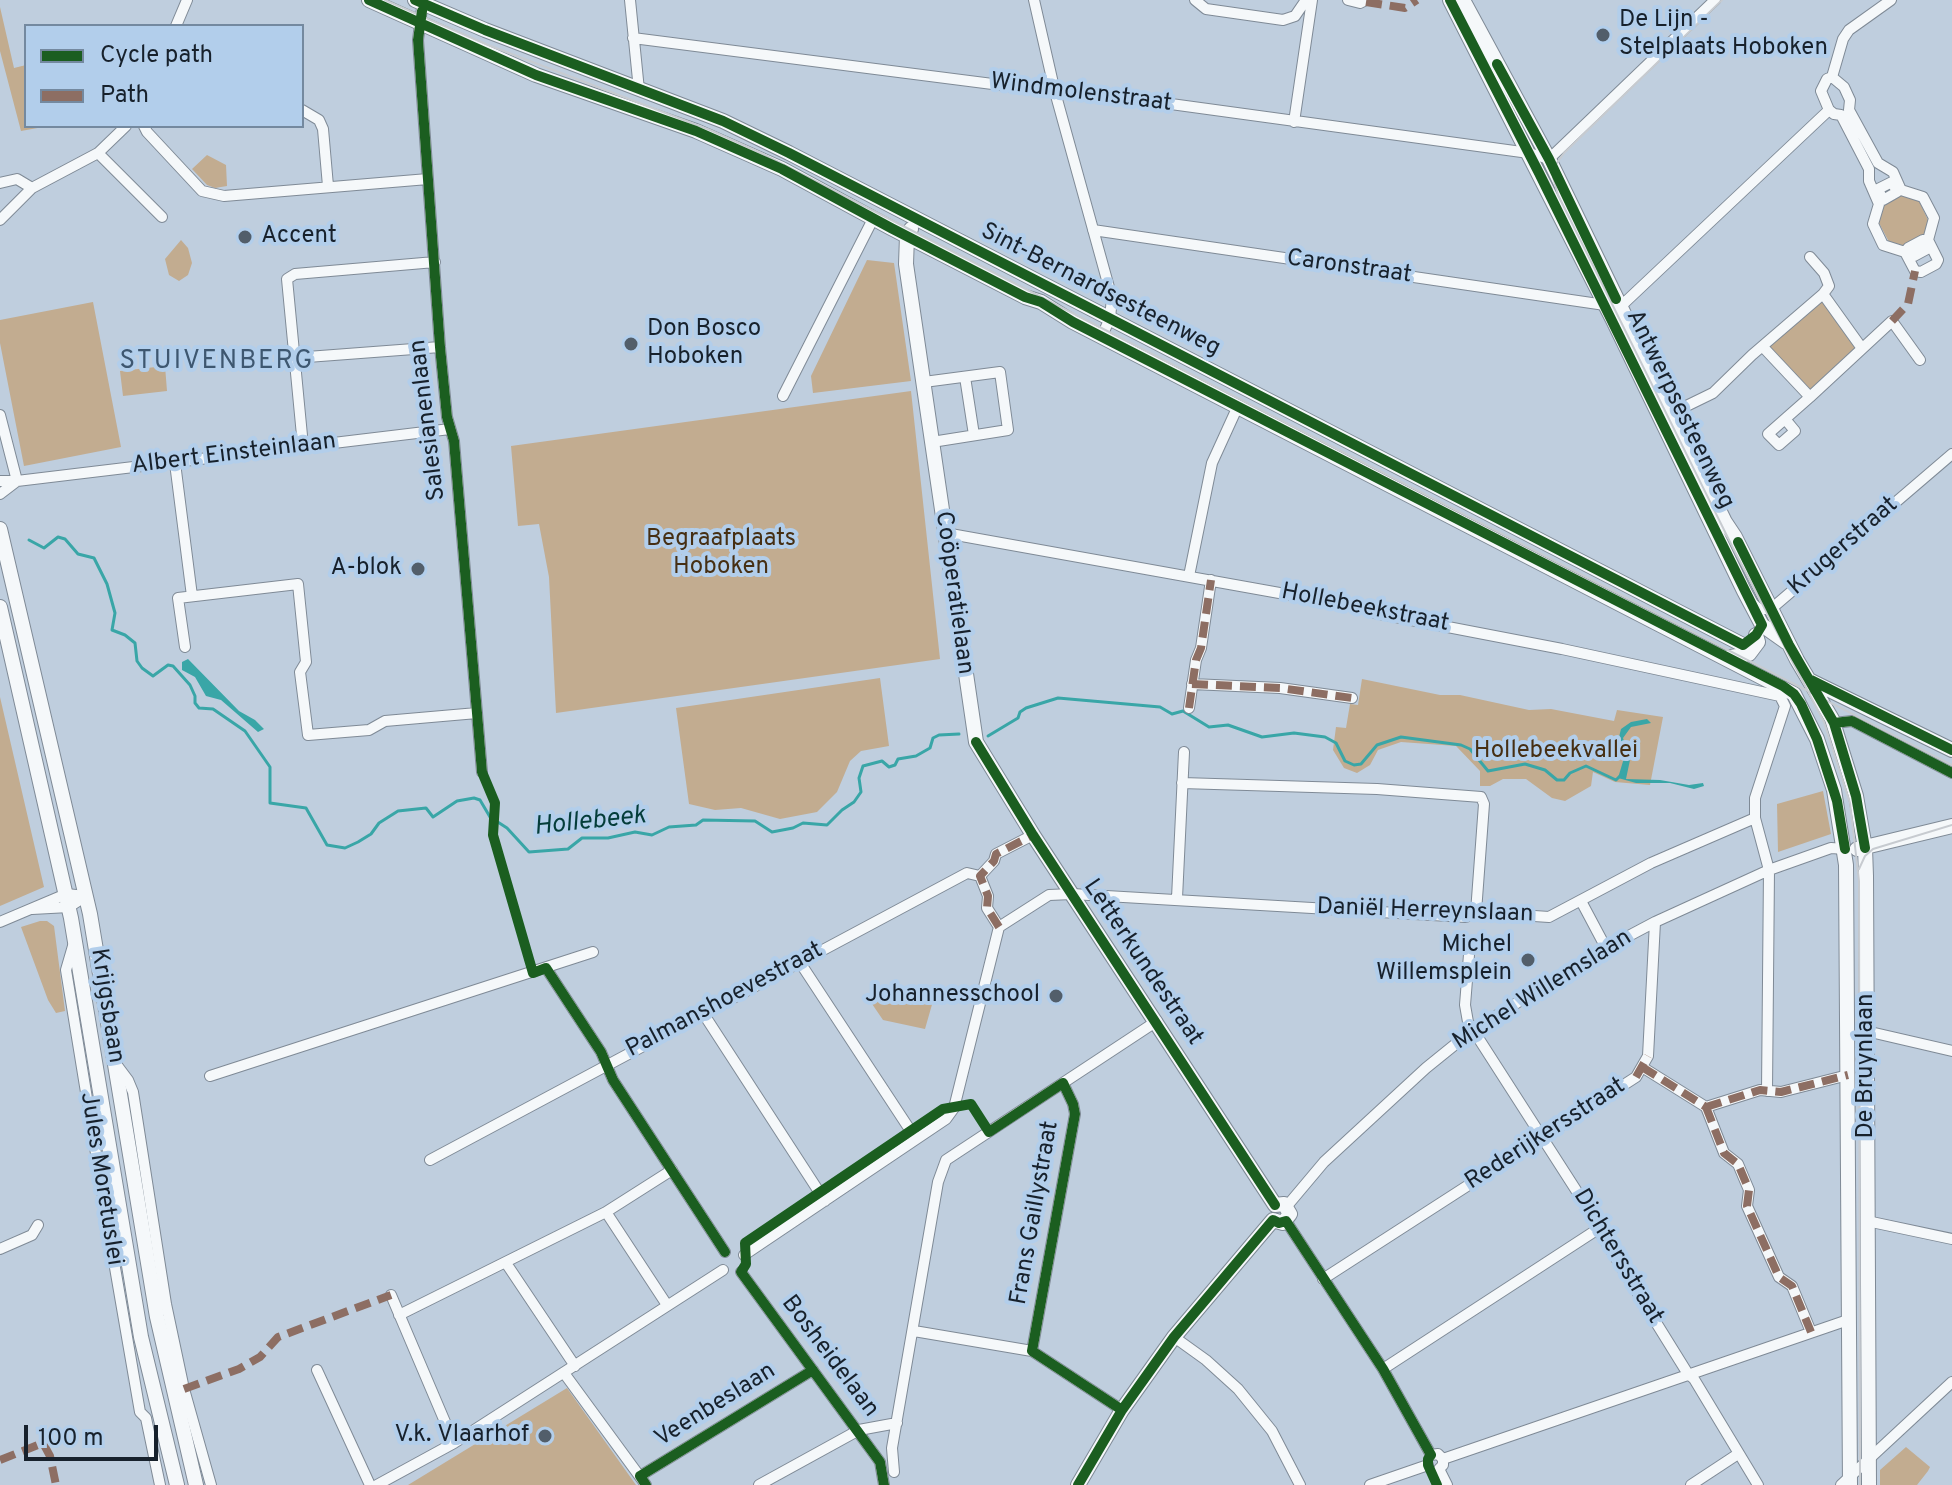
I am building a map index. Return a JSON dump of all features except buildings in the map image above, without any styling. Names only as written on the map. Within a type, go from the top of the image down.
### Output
[{"type":"main road","name":"Sint-Bernardsesteenweg","points":[[369,0],[536,75],[696,131],[782,169],[873,219],[1025,297],[1041,302],[1725,658],[1745,657]]},
{"type":"main road","name":"Antwerpsesteenweg","points":[[1450,0],[1589,277],[1612,306],[1672,413],[1789,645],[1811,680]]},
{"type":"main road","name":"Antwerpsesteenweg","points":[[1463,0],[1549,159],[1612,306],[1750,602],[1759,630],[1789,645]]},
{"type":"main road","name":"Sint-Bernardsesteenweg","points":[[420,1],[733,126],[916,218],[1110,318],[1745,657],[1798,699]]},
{"type":"main road","name":"Coöperatielaan","points":[[916,218],[907,236],[906,264],[976,742]]},
{"type":"main road","name":"Krijgsbaan","points":[[0,529],[86,896],[157,1317],[196,1485]]},
{"type":"main road","name":"Krijgsbaan","points":[[0,607],[75,938],[141,1337],[177,1485]]},
{"type":"main road","name":"Krugerstraat","points":[[1745,657],[1771,609]]},
{"type":"main road","name":"De Bruynlaan","points":[[1811,680],[1834,723],[1856,796],[1865,848],[1869,1485]]},
{"type":"main road","points":[[1811,680],[1952,750]]},
{"type":"main road","name":"De Bruynlaan","points":[[1798,699],[1830,777],[1845,849],[1847,1482]]},
{"type":"main road","name":"Letterkundestraat","points":[[976,742],[1033,835],[1280,1213]]},
{"type":"main road","points":[[1845,849],[1865,848],[1952,826]]},
{"type":"main road","points":[[1078,1485],[1122,1410],[1174,1337],[1280,1213]]},
{"type":"street","points":[[177,24],[187,0]]},
{"type":"street","points":[[630,0],[639,90]]},
{"type":"street","points":[[1034,0],[1034,11],[1055,92],[1112,298],[1110,318],[1102,336]]},
{"type":"street","points":[[1195,0],[1206,9],[1283,20],[1295,16],[1306,0]]},
{"type":"street","points":[[1294,122],[1312,0]]},
{"type":"street","points":[[1348,0],[1360,3],[1366,0]]},
{"type":"street","points":[[1549,159],[1715,0]]},
{"type":"street","points":[[1832,77],[1838,49],[1849,30],[1891,0]]},
{"type":"street","name":"Sint-Bernardsesteenweg","points":[[419,23],[420,1]]},
{"type":"street","name":"Salesianenlaan","points":[[419,23],[440,347],[447,417],[454,441],[482,772]]},
{"type":"street","name":"Windmolenstraat","points":[[633,38],[1055,92],[1076,91],[1529,153],[1549,159]]},
{"type":"street","points":[[1829,110],[1821,91],[1827,79],[1832,77]]},
{"type":"street","points":[[1832,77],[1844,87],[1850,100],[1845,113],[1873,166],[1869,181],[1879,204],[1873,224],[1883,245],[1905,252],[1915,271],[1921,272],[1936,264],[1938,260],[1928,240],[1934,218],[1923,197],[1899,191],[1893,172],[1873,166]]},
{"type":"street","points":[[1829,110],[1845,113]]},
{"type":"street","points":[[1612,306],[1829,110]]},
{"type":"street","points":[[304,111],[319,120],[323,129],[328,186]]},
{"type":"street","points":[[0,220],[32,188],[98,153],[124,128]]},
{"type":"street","points":[[145,128],[202,191],[224,196],[428,179]]},
{"type":"street","points":[[98,153],[162,217]]},
{"type":"street","points":[[0,183],[17,179],[32,188]]},
{"type":"street","points":[[783,396],[873,219]]},
{"type":"street","name":"Caronstraat","points":[[1093,230],[1612,306]]},
{"type":"street","points":[[1672,413],[1713,393],[1823,294],[1829,286],[1824,273],[1810,257]]},
{"type":"street","points":[[303,446],[287,279],[292,274],[435,262]]},
{"type":"street","points":[[1823,294],[1861,347]]},
{"type":"street","points":[[1785,419],[1892,321],[1920,360]]},
{"type":"street","points":[[294,358],[440,347]]},
{"type":"street","points":[[1763,347],[1810,397]]},
{"type":"street","points":[[924,382],[1000,372],[1008,430],[932,442]]},
{"type":"street","points":[[965,377],[974,435]]},
{"type":"street","points":[[1189,576],[1212,463],[1238,406]]},
{"type":"street","points":[[0,415],[17,481],[0,494]]},
{"type":"street","name":"Albert Einsteinlaan","points":[[0,481],[450,429]]},
{"type":"street","name":"Krugerstraat","points":[[1771,609],[1952,454]]},
{"type":"street","points":[[175,463],[192,596]]},
{"type":"street","name":"Hollebeekstraat","points":[[945,533],[1363,608],[1375,613],[1774,693],[1782,698],[1785,706],[1755,798],[1755,818]]},
{"type":"street","points":[[1189,708],[1211,580]]},
{"type":"street","points":[[185,647],[178,598],[298,584],[306,662],[300,672],[308,735],[369,730],[385,721],[477,713]]},
{"type":"street","points":[[1750,602],[1759,609],[1771,609]]},
{"type":"street","points":[[1192,684],[1280,688],[1352,698]]},
{"type":"street","points":[[1834,723],[1852,721],[1952,773]]},
{"type":"street","points":[[1177,898],[1184,752]]},
{"type":"street","points":[[1182,783],[1377,789],[1481,797],[1484,804],[1476,912]]},
{"type":"street","points":[[1755,818],[1769,870],[1767,1091]]},
{"type":"street","name":"Daniël Herreynslaan","points":[[999,927],[1049,895],[1072,894],[1466,917],[1476,912],[1549,917],[1651,863],[1755,818]]},
{"type":"street","points":[[744,1255],[946,1119],[954,1108],[999,927],[987,908],[988,896],[980,876],[994,861],[996,854],[1033,835]]},
{"type":"street","name":"Michel Willemslaan","points":[[1280,1213],[1324,1162],[1426,1068],[1473,1030],[1606,948],[1655,922],[1769,870],[1831,848],[1845,849]]},
{"type":"street","name":"Palmanshoevestraat","points":[[430,1160],[967,873],[980,876]]},
{"type":"street","points":[[0,922],[32,909],[86,896]]},
{"type":"street","points":[[1581,901],[1606,948]]},
{"type":"street","name":"Rederijkersstraat","points":[[1323,1279],[1636,1077],[1648,1056],[1655,922]]},
{"type":"street","name":"Jules Moretuslei","points":[[75,938],[66,970],[140,1412],[146,1418],[160,1485]]},
{"type":"street","points":[[1470,942],[1465,1005],[1473,1030]]},
{"type":"street","points":[[210,1076],[593,952]]},
{"type":"street","points":[[799,961],[916,1139]]},
{"type":"street","points":[[546,968],[607,1065],[613,1080],[725,1252]]},
{"type":"street","points":[[703,1013],[825,1201]]},
{"type":"street","points":[[900,1485],[894,1472],[892,1448],[936,1195],[946,1160],[1157,1021]]},
{"type":"street","name":"Dichtersstraat","points":[[1473,1030],[1592,1215],[1758,1485]]},
{"type":"street","points":[[1866,1031],[1952,1051]]},
{"type":"street","points":[[116,1064],[133,1092],[166,1304],[184,1389],[211,1485]]},
{"type":"street","points":[[1642,1067],[1706,1107],[1724,1153],[1738,1164],[1749,1190],[1747,1206],[1779,1277],[1792,1286],[1811,1332]]},
{"type":"street","points":[[1706,1107],[1760,1090],[1781,1092],[1848,1075]]},
{"type":"street","name":"Frans Gaillystraat","points":[[1032,1351],[1075,1114],[1063,1083]]},
{"type":"street","points":[[399,1315],[606,1212],[672,1170]]},
{"type":"street","points":[[606,1212],[667,1305]]},
{"type":"street","name":"Letterkundestraat","points":[[1280,1213],[1383,1369],[1447,1485]]},
{"type":"street","points":[[1867,1221],[1952,1239]]},
{"type":"street","points":[[0,1249],[32,1235],[38,1225]]},
{"type":"street","points":[[1383,1369],[1598,1229]]},
{"type":"street","points":[[723,1270],[734,1275],[741,1272],[746,1264],[744,1255],[737,1250],[725,1252]]},
{"type":"street","points":[[723,1270],[721,1259],[725,1252]]},
{"type":"street","points":[[506,1263],[575,1366]]},
{"type":"street","points":[[385,1484],[723,1270]]},
{"type":"street","name":"Bosheidelaan","points":[[741,1272],[859,1430],[880,1462],[884,1485]]},
{"type":"street","points":[[391,1295],[454,1443]]},
{"type":"street","points":[[1370,1485],[1848,1320]]},
{"type":"street","points":[[914,1331],[1032,1351],[1122,1410]]},
{"type":"street","points":[[1174,1337],[1238,1389],[1272,1431],[1300,1485]]},
{"type":"street","points":[[317,1370],[370,1485]]},
{"type":"street","name":"Veenbeslaan","points":[[643,1481],[813,1370]]},
{"type":"street","points":[[564,1373],[643,1481]]},
{"type":"street","points":[[1847,1482],[1952,1382]]},
{"type":"street","points":[[146,1418],[161,1425]]},
{"type":"street","points":[[759,1485],[859,1430],[897,1423]]},
{"type":"street","points":[[1691,1485],[1738,1454]]},
{"type":"street","points":[[880,1462],[894,1472]]},
{"type":"green space","points":[[207,155],[226,165],[227,186],[215,188],[207,185],[192,169]]},
{"type":"green space","points":[[1901,195],[1919,201],[1928,220],[1923,240],[1908,248],[1889,242],[1879,223],[1884,203]]},
{"type":"green space","points":[[181,240],[188,248],[192,263],[188,275],[179,281],[169,275],[165,259]]},
{"type":"green space","points":[[867,260],[894,263],[911,381],[813,393],[811,376]]},
{"type":"green space","points":[[1823,294],[1861,347],[1810,397],[1763,347]]},
{"type":"green space","points":[[93,302],[121,447],[24,466],[0,343],[0,320]]},
{"type":"green space","points":[[165,366],[167,391],[123,396],[120,371]]},
{"type":"green space","name":"Begraafplaats Hoboken","points":[[911,391],[940,659],[556,713],[549,577],[539,524],[518,526],[511,446]]},
{"type":"green space","points":[[880,678],[889,746],[861,751],[850,761],[837,792],[817,812],[780,819],[741,808],[715,810],[689,804],[676,708]]},
{"type":"green space","name":"Hollebeekvallei","points":[[1362,679],[1529,710],[1551,709],[1614,721],[1617,710],[1663,717],[1650,785],[1615,782],[1593,772],[1591,786],[1565,801],[1552,798],[1526,779],[1503,779],[1490,786],[1480,786],[1480,771],[1456,746],[1401,742],[1378,750],[1370,765],[1357,773],[1344,768],[1333,750],[1336,727],[1346,728],[1350,704],[1358,705]]},
{"type":"green space","points":[[0,697],[44,887],[0,906]]},
{"type":"green space","points":[[1823,791],[1831,834],[1778,852],[1777,804]]},
{"type":"green space","points":[[40,921],[54,926],[65,1011],[56,1013],[48,1000],[21,927]]},
{"type":"green space","points":[[877,992],[933,1001],[925,1029],[883,1020],[868,998]]},
{"type":"green space","name":"V.k. Vlaarhof","points":[[567,1388],[636,1485],[408,1485]]},
{"type":"green space","points":[[1906,1447],[1930,1467],[1928,1471],[1917,1485],[1880,1485],[1880,1470]]},
{"type":"shaded area","points":[[0,7],[14,68],[24,66],[24,128],[38,128],[21,131],[0,51]]},
{"type":"shaded area","points":[[188,659],[239,711],[264,729],[258,732],[221,700],[206,696],[195,677],[182,670],[182,662]]},
{"type":"shaded area","points":[[1647,719],[1651,723],[1631,727],[1623,738],[1630,760],[1626,779],[1660,780],[1689,785],[1703,783],[1704,786],[1694,789],[1670,783],[1636,783],[1618,778],[1624,758],[1618,741],[1621,729],[1631,722]]},
{"type":"waterway","name":"Hollebeek","points":[[29,540],[44,548],[58,537],[65,539],[78,554],[94,558],[107,584],[115,613],[112,630],[135,643],[137,661],[142,668],[153,676],[168,665],[173,666],[190,685],[199,708],[213,709],[245,731],[270,767],[270,803],[306,808],[327,845],[345,848],[358,842],[398,811],[426,808],[433,817],[457,801],[474,798],[480,800],[490,817],[507,828],[529,852],[568,849],[582,838],[608,838],[635,832],[652,835],[669,827],[696,825],[703,820],[755,821],[772,832],[803,823],[827,825],[861,792],[859,778],[863,766],[882,761],[889,767],[895,765],[898,759],[916,756],[930,748],[933,738],[939,735],[959,734]]},
{"type":"waterway","name":"Hollebeek","points":[[988,736],[1018,718],[1026,708],[1058,698],[1160,707],[1172,714],[1183,711],[1209,727],[1228,725],[1262,737],[1294,733],[1325,737],[1336,743],[1345,761],[1354,765],[1361,764],[1377,745],[1401,737],[1461,745],[1470,749],[1488,771],[1525,764],[1545,770],[1557,780],[1564,780],[1570,773],[1586,766],[1616,780],[1620,776]]},
{"type":"tram line","points":[[385,0],[488,45],[710,130],[761,153],[1952,765]]},
{"type":"tram line","points":[[1722,0],[1564,153],[1554,167],[1553,177],[1558,195],[1734,550],[1824,722],[1850,803],[1859,881],[1860,1485]]},
{"type":"tram line","points":[[1496,81],[1552,189]]},
{"type":"tram line","points":[[1859,869],[1865,856],[1873,849],[1952,825]]},
{"type":"marked path","points":[[1366,2],[1405,8],[1417,0]]},
{"type":"marked path","points":[[1892,321],[1908,304],[1915,271]]},
{"type":"marked path","points":[[1189,708],[1211,580]]},
{"type":"marked path","points":[[1192,684],[1280,688],[1352,698]]},
{"type":"marked path","points":[[999,927],[987,908],[988,896],[980,876],[994,861],[996,854],[1033,835]]},
{"type":"marked path","points":[[1636,1077],[1648,1056]]},
{"type":"marked path","points":[[1642,1067],[1706,1107]]},
{"type":"marked path","points":[[1706,1107],[1760,1090],[1781,1092],[1848,1075]]},
{"type":"marked path","points":[[1706,1107],[1724,1153],[1738,1164],[1749,1190],[1747,1206],[1779,1277],[1792,1286],[1811,1332]]},
{"type":"marked path","points":[[184,1389],[239,1369],[260,1357],[278,1337],[391,1295]]},
{"type":"marked path","points":[[0,1460],[43,1443],[50,1456],[56,1485]]},
{"type":"cycle path","points":[[369,0],[536,75],[696,131],[782,169],[891,228],[1025,297],[1041,302],[1073,322],[1783,686],[1801,704],[1817,739],[1837,801],[1845,849]]},
{"type":"cycle path","points":[[415,0],[723,121],[789,153],[1743,645],[1756,635],[1762,625],[1450,0]]},
{"type":"cycle path","points":[[422,11],[418,40],[440,347],[447,417],[454,441],[482,772],[495,803],[493,835],[533,973],[546,968],[601,1052],[613,1080],[725,1252]]},
{"type":"cycle path","points":[[1497,64],[1549,159],[1616,299]]},
{"type":"cycle path","points":[[1738,542],[1789,645],[1834,723],[1856,796],[1865,848]]},
{"type":"cycle path","points":[[1811,680],[1952,750]]},
{"type":"cycle path","points":[[1834,723],[1852,721],[1952,773]]},
{"type":"cycle path","points":[[976,742],[1033,835],[1275,1205]]},
{"type":"cycle path","points":[[741,1272],[746,1264],[745,1243],[943,1109],[971,1104],[989,1132],[1063,1083],[1075,1114],[1032,1351],[1122,1410]]},
{"type":"cycle path","points":[[1078,1485],[1122,1410],[1174,1337],[1273,1220],[1279,1223],[1286,1221],[1383,1369],[1431,1455],[1428,1465],[1437,1485]]},
{"type":"cycle path","points":[[741,1272],[880,1462],[884,1485]]},
{"type":"cycle path","points":[[646,1485],[640,1476],[813,1370]]},
{"type":"place","name":"De Lijn - Stelplaats Hoboken","points":[[1603,35]]},
{"type":"place","name":"Accent","points":[[245,237]]},
{"type":"place","name":"Don Bosco Hoboken","points":[[631,344]]},
{"type":"place","name":"A-blok","points":[[418,569]]},
{"type":"place","name":"Michel Willemsplein","points":[[1528,960]]},
{"type":"place","name":"Johannesschool","points":[[1056,996]]},
{"type":"place","name":"V.k. Vlaarhof","points":[[545,1436]]},
{"type":"district","name":"STUIVENBERG","points":[[217,363]]}]
